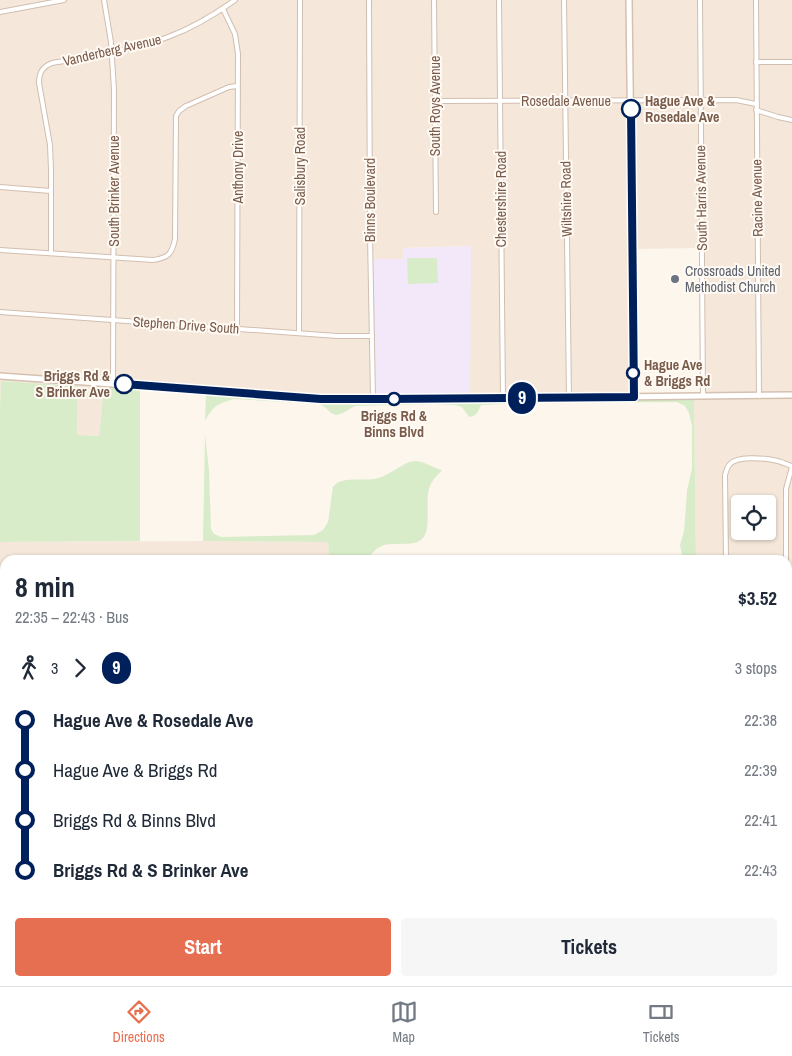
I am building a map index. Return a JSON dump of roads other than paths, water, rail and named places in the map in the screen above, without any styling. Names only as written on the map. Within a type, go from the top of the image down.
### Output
[{"type":"street","points":[[0,12],[64,0]]},
{"type":"street","name":"South Brinker Avenue","points":[[104,0],[112,52],[114,90],[113,384]]},
{"type":"street","name":"Vanderberg Avenue","points":[[51,191],[50,146],[39,83],[42,69],[52,63],[137,47],[168,37],[196,24],[235,0]]},
{"type":"street","name":"Salisbury Road","points":[[299,333],[300,0]]},
{"type":"street","name":"Binns Boulevard","points":[[369,0],[373,399]]},
{"type":"street","name":"South Roys Avenue","points":[[434,0],[436,212]]},
{"type":"street","name":"Chestershire Road","points":[[499,0],[503,398]]},
{"type":"street","name":"Wiltshire Road","points":[[564,0],[569,398]]},
{"type":"street","points":[[630,0],[634,397]]},
{"type":"street","name":"South Harris Avenue","points":[[700,0],[703,396]]},
{"type":"street","name":"Racine Avenue","points":[[756,0],[759,396]]},
{"type":"street","name":"Anthony Drive","points":[[222,9],[235,34],[238,54],[237,329]]},
{"type":"street","points":[[756,62],[792,62]]},
{"type":"street","points":[[0,250],[153,260],[167,257],[173,250],[176,239],[176,116],[186,106],[229,87],[237,86]]},
{"type":"street","name":"Rosedale Avenue","points":[[435,101],[736,100],[756,104]]},
{"type":"street","points":[[756,110],[792,120]]},
{"type":"street","points":[[0,187],[51,191],[51,254]]},
{"type":"street","name":"Stephen Drive South","points":[[0,312],[337,336],[372,336]]},
{"type":"street","points":[[0,376],[321,399],[792,395]]},
{"type":"street","points":[[726,555],[726,468],[735,460],[761,458],[782,462],[792,467],[786,489],[786,555]]},
{"type":"street","points":[[785,518],[792,518]]},
{"type":"place","name":"Hague Ave & Rosedale Ave","points":[[631,109]]},
{"type":"place","name":"Crossroads United Methodist Church","points":[[675,279]]},
{"type":"place","name":"Hague Ave & Briggs Rd","points":[[633,373]]},
{"type":"place","name":"Briggs Rd & S Brinker Ave","points":[[124,384]]},
{"type":"place","name":"Briggs Rd & Binns Blvd","points":[[394,399]]}]
